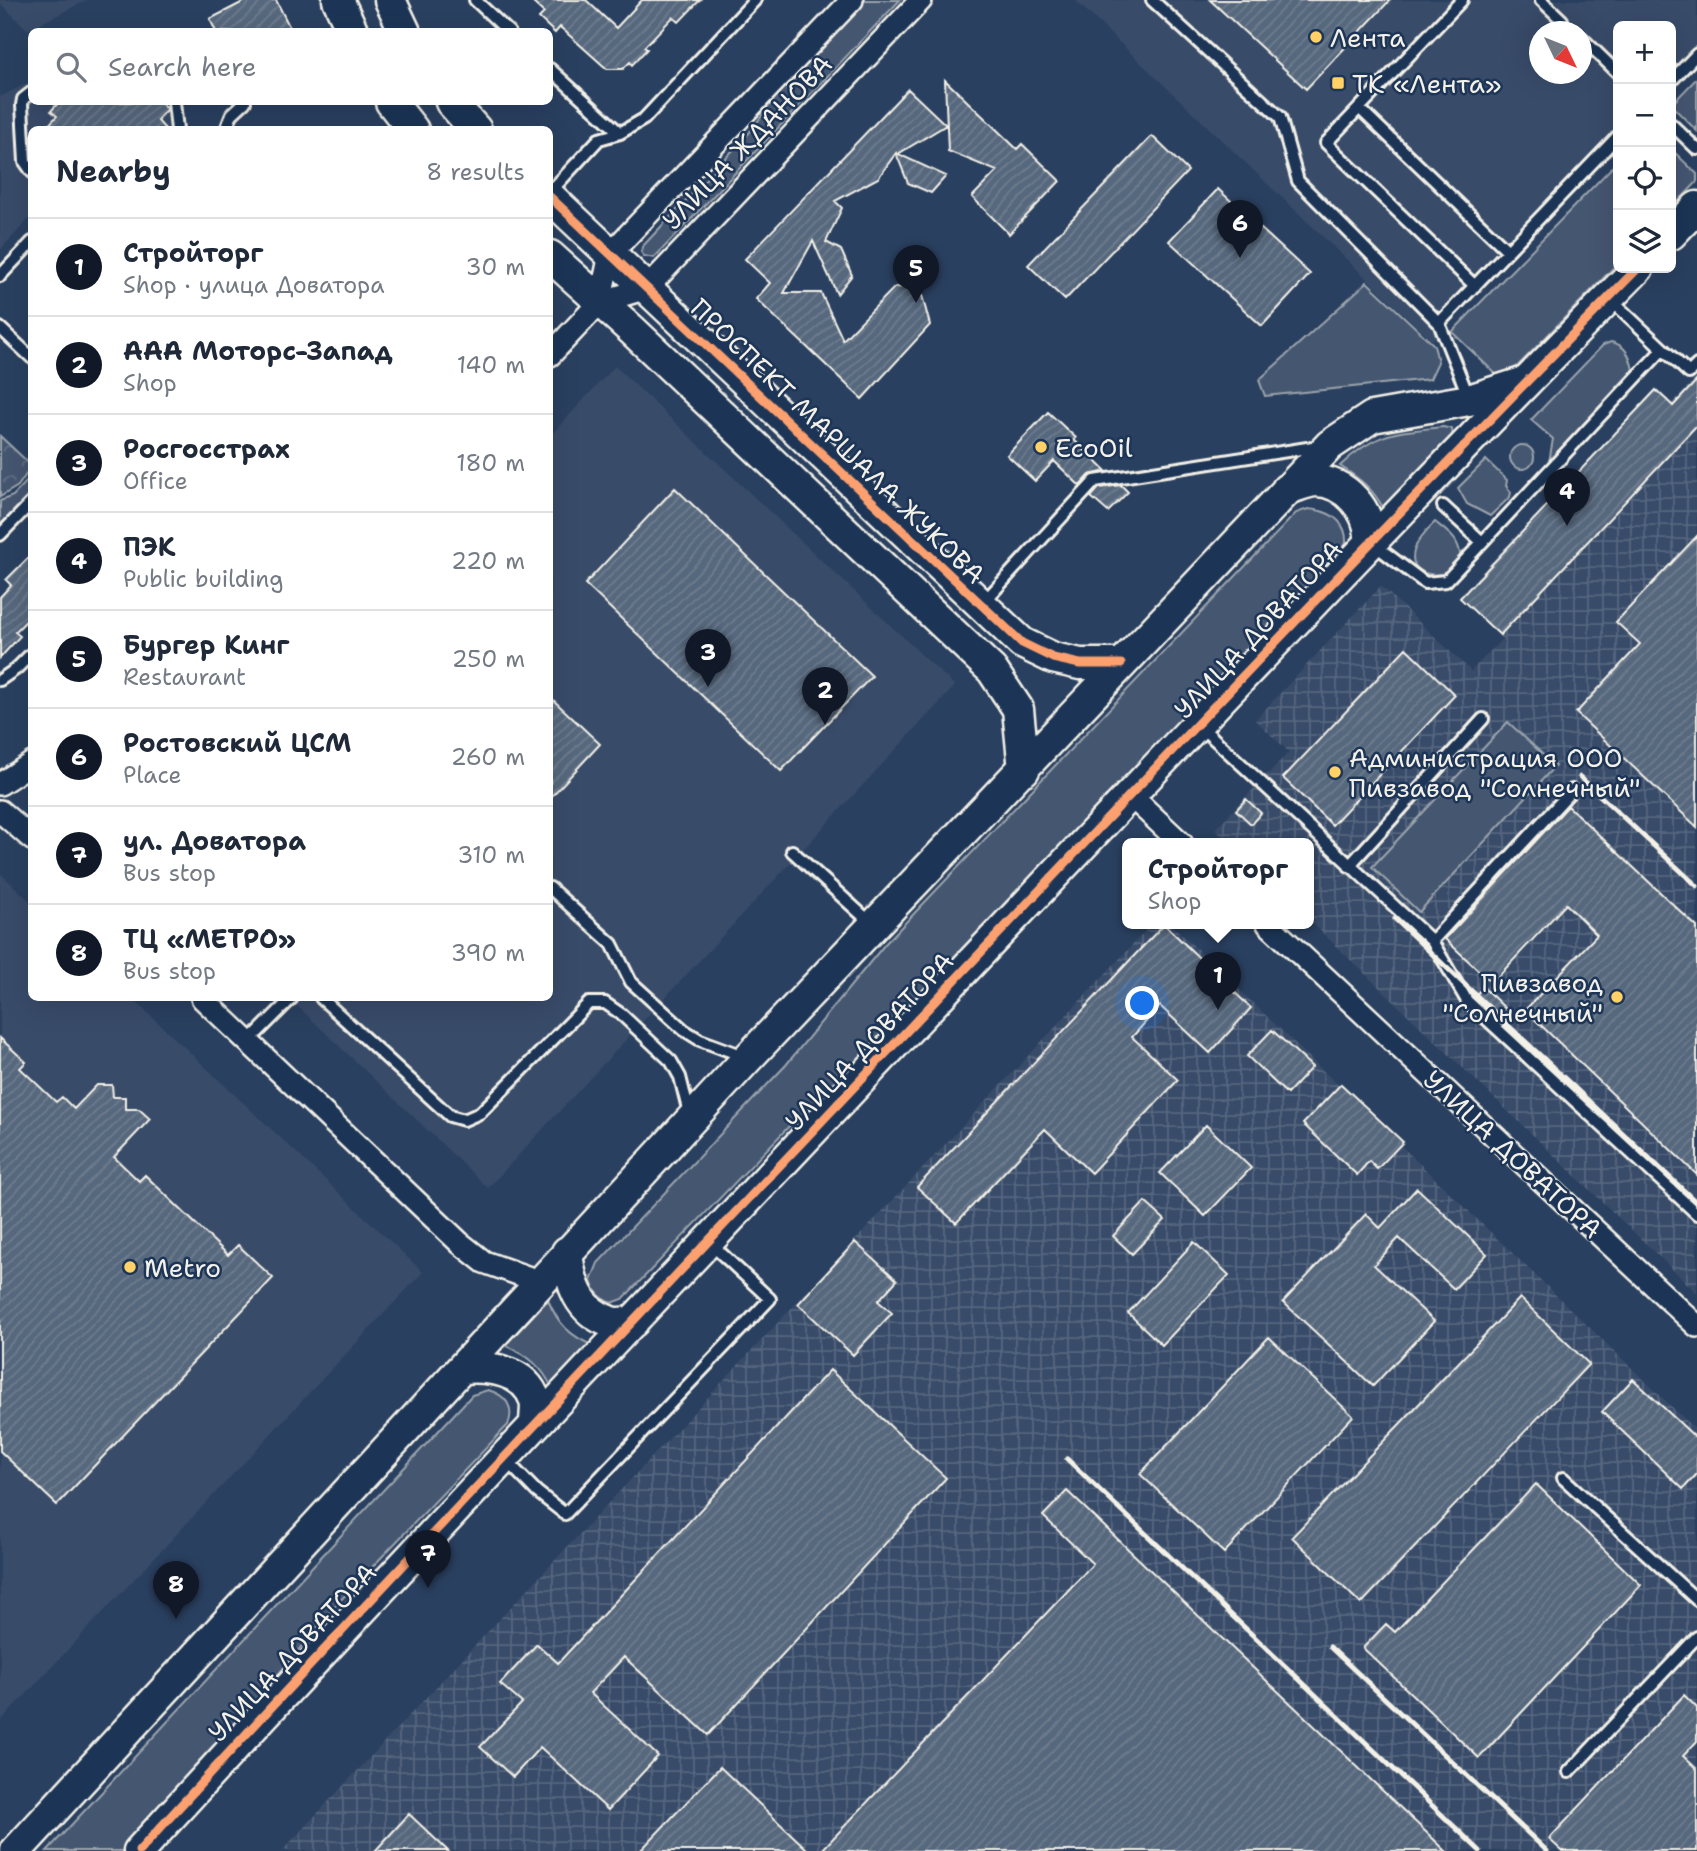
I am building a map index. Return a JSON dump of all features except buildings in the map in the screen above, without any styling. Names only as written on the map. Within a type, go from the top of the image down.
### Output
[{"type":"street","points":[[338,0],[351,28]]},
{"type":"street","points":[[390,0],[403,28]]},
{"type":"street","name":"УЛИЦА ЖДАНОВА","points":[[610,254],[852,0]]},
{"type":"street","name":"УЛИЦА ЖДАНОВА","points":[[600,302],[647,288],[921,0]]},
{"type":"street","points":[[393,105],[410,126]]},
{"type":"street","points":[[454,105],[473,126]]},
{"type":"street","name":"ПРОСПЕКТ МАРШАЛА ЖУКОВА","points":[[553,197],[980,606],[1022,643],[1053,659],[1080,664],[1121,664]]},
{"type":"street","points":[[1676,229],[1697,208]]},
{"type":"street","points":[[553,352],[600,302],[610,254]]},
{"type":"street","points":[[553,259],[992,670],[1018,709],[1024,770]]},
{"type":"street","name":"УЛИЦА ДОВАТОРА","points":[[139,1851],[325,1646],[535,1423],[1370,541],[1632,273]]},
{"type":"street","name":"УЛИЦА ДОВАТОРА","points":[[16,1851],[748,1058],[1330,445],[1372,418],[1469,400],[1526,382]]},
{"type":"street","points":[[1287,489],[1315,481],[1341,490],[1357,502],[1366,514],[1371,528],[1370,541]]},
{"type":"street","points":[[0,784],[28,766]]},
{"type":"street","points":[[1130,795],[1176,838]]},
{"type":"street","points":[[0,811],[28,835]]},
{"type":"street","name":"УЛИЦА ДОВАТОРА","points":[[1273,929],[1697,1326]]},
{"type":"street","points":[[205,1001],[460,1243],[484,1262],[541,1282]]},
{"type":"street","points":[[567,1252],[569,1278],[590,1311],[612,1322],[633,1322]]},
{"type":"street","points":[[463,1368],[481,1366],[509,1372],[530,1390],[536,1402],[535,1423]]},
{"type":"lane","points":[[475,0],[505,28]]},
{"type":"lane","points":[[553,191],[599,139],[620,133],[645,119],[755,0]]},
{"type":"lane","points":[[1152,0],[1280,117],[1298,181],[1439,323],[1469,400]]},
{"type":"lane","points":[[1462,0],[1326,143],[1475,286]]},
{"type":"lane","points":[[1541,0],[1562,20]]},
{"type":"lane","points":[[1592,48],[1613,68]]},
{"type":"lane","points":[[1676,76],[1697,54]]},
{"type":"lane","points":[[553,72],[620,133]]},
{"type":"lane","points":[[28,95],[22,104],[25,162],[28,166]]},
{"type":"lane","points":[[174,105],[177,126]]},
{"type":"lane","points":[[228,126],[232,114],[242,105]]},
{"type":"lane","points":[[1359,108],[1508,251]]},
{"type":"lane","points":[[1676,129],[1697,149]]},
{"type":"lane","points":[[1439,323],[1613,141]]},
{"type":"lane","points":[[0,276],[28,246]]},
{"type":"lane","points":[[1608,298],[1689,373],[1697,365]]},
{"type":"lane","points":[[0,328],[28,354]]},
{"type":"lane","points":[[1370,541],[1425,583],[1446,581],[1663,349]]},
{"type":"lane","points":[[980,606],[1095,481],[1330,445]]},
{"type":"lane","points":[[0,535],[28,506]]},
{"type":"lane","points":[[1443,506],[1482,542]]},
{"type":"lane","points":[[0,680],[28,657]]},
{"type":"lane","points":[[1349,866],[1483,719]]},
{"type":"lane","points":[[1198,724],[1432,941],[1467,1001],[1697,1214]]},
{"type":"lane","points":[[1432,941],[1572,790]]},
{"type":"lane","points":[[792,850],[874,926]]},
{"type":"lane","points":[[553,891],[612,944],[631,982],[684,1030],[700,1040],[748,1058]]},
{"type":"lane","points":[[249,1041],[289,1001]]},
{"type":"lane","points":[[324,1001],[450,1116],[464,1120],[480,1113],[589,1003],[605,1003],[621,1014],[671,1061],[680,1077],[691,1120]]},
{"type":"lane","points":[[503,1457],[537,1492],[565,1514],[770,1299],[708,1241]]},
{"type":"lane","points":[[1563,1478],[1697,1600]]},
{"type":"lane","points":[[1569,1772],[1697,1637]]},
{"type":"shaded area","points":[[0,0],[87,0],[28,30]]},
{"type":"shaded area","points":[[1075,0],[1697,0],[1697,66],[1676,88],[1676,21],[1613,21],[1613,153],[1432,341]]},
{"type":"shaded area","points":[[28,83],[28,105],[181,105],[185,126],[28,126],[28,220],[0,250],[0,97]]},
{"type":"shaded area","points":[[615,366],[955,686],[488,1188],[292,1001],[553,1001],[553,433]]},
{"type":"shaded area","points":[[1697,377],[1697,1293],[1314,925],[1314,838],[1224,838],[1215,829],[1289,752],[1255,720],[1381,586],[1471,671],[1502,639],[1459,596],[1656,388],[1672,403]]},
{"type":"shaded area","points":[[0,873],[28,899],[28,1001],[135,1001],[423,1272],[0,1722]]},
{"type":"shaded area","points":[[1147,929],[1176,929],[1697,1431],[1697,1851],[282,1851]]},
{"type":"green space","points":[[864,0],[900,0],[654,258],[644,256],[642,247],[749,133],[792,75]]},
{"type":"green space","points":[[1697,78],[1697,131],[1676,110],[1676,100]]},
{"type":"green space","points":[[1676,154],[1697,174],[1697,182],[1676,204]]},
{"type":"green space","points":[[1613,166],[1613,268],[1503,381],[1452,332]]},
{"type":"green space","points":[[1367,282],[1434,345],[1438,362],[1430,379],[1265,396],[1259,380]]},
{"type":"green space","points":[[1611,342],[1626,352],[1633,370],[1549,462],[1553,439],[1531,420],[1603,345]]},
{"type":"green space","points":[[1443,427],[1452,429],[1453,439],[1384,510],[1376,496],[1365,485],[1340,466],[1365,446],[1387,435]]},
{"type":"green space","points":[[0,436],[28,462],[28,472],[18,486],[0,497]]},
{"type":"green space","points":[[1522,445],[1531,448],[1534,457],[1531,466],[1522,469],[1513,466],[1510,457],[1513,448]]},
{"type":"green space","points":[[1486,460],[1507,480],[1506,486],[1511,492],[1510,497],[1490,516],[1467,504],[1458,488]]},
{"type":"green space","points":[[28,480],[28,498],[0,528],[0,501],[13,496]]},
{"type":"green space","points":[[1308,509],[1326,513],[1339,522],[1346,535],[1344,554],[882,1038],[817,1097],[623,1299],[612,1303],[599,1295],[591,1281],[598,1263],[786,1065],[885,944],[1296,513]]},
{"type":"green space","points":[[1435,522],[1455,540],[1460,556],[1455,567],[1444,573],[1430,574],[1419,569],[1413,559],[1417,543]]},
{"type":"green space","points":[[1508,722],[1555,766],[1419,912],[1372,867]]},
{"type":"green space","points":[[548,1300],[566,1328],[594,1346],[553,1390],[534,1363],[505,1345]]},
{"type":"green space","points":[[488,1390],[500,1395],[507,1403],[510,1413],[508,1425],[334,1607],[224,1740],[123,1851],[47,1851],[472,1395]]},
{"type":"railway","points":[[1580,777],[1697,886]]},
{"type":"railway","points":[[1395,919],[1697,1203]]},
{"type":"railway","points":[[1067,1459],[1480,1851]]},
{"type":"railway","points":[[1330,1647],[1547,1851]]},
{"type":"cycle path","points":[[553,200],[1022,643],[1053,658],[1080,664],[1121,664]]},
{"type":"cycle path","points":[[139,1851],[1034,896],[1633,273]]},
{"type":"place","name":"Лента","points":[[1316,37]]},
{"type":"place","name":"ТК «Лента»","points":[[1338,83]]},
{"type":"place","name":"Ростовский ЦСМ","points":[[1240,258]]},
{"type":"place","name":"Бургер Кинг","points":[[916,303]]},
{"type":"place","name":"EcoOil","points":[[1041,447]]},
{"type":"place","name":"ПЭК","points":[[1567,526]]},
{"type":"place","name":"Росгосстрах","points":[[708,687]]},
{"type":"place","name":"ААА Моторс-Запад","points":[[825,725]]},
{"type":"place","name":"Администрация ООО Пивзавод \"Солнечный\"","points":[[1335,772]]},
{"type":"place","name":"Пивзавод \"Солнечный\"","points":[[1617,997]]},
{"type":"place","name":"Стройторг","points":[[1218,1010]]},
{"type":"place","name":"Metro","points":[[130,1267]]},
{"type":"place","name":"ул. Доватора","points":[[428,1588]]},
{"type":"place","name":"ТЦ «МЕТРО»","points":[[176,1619]]}]
